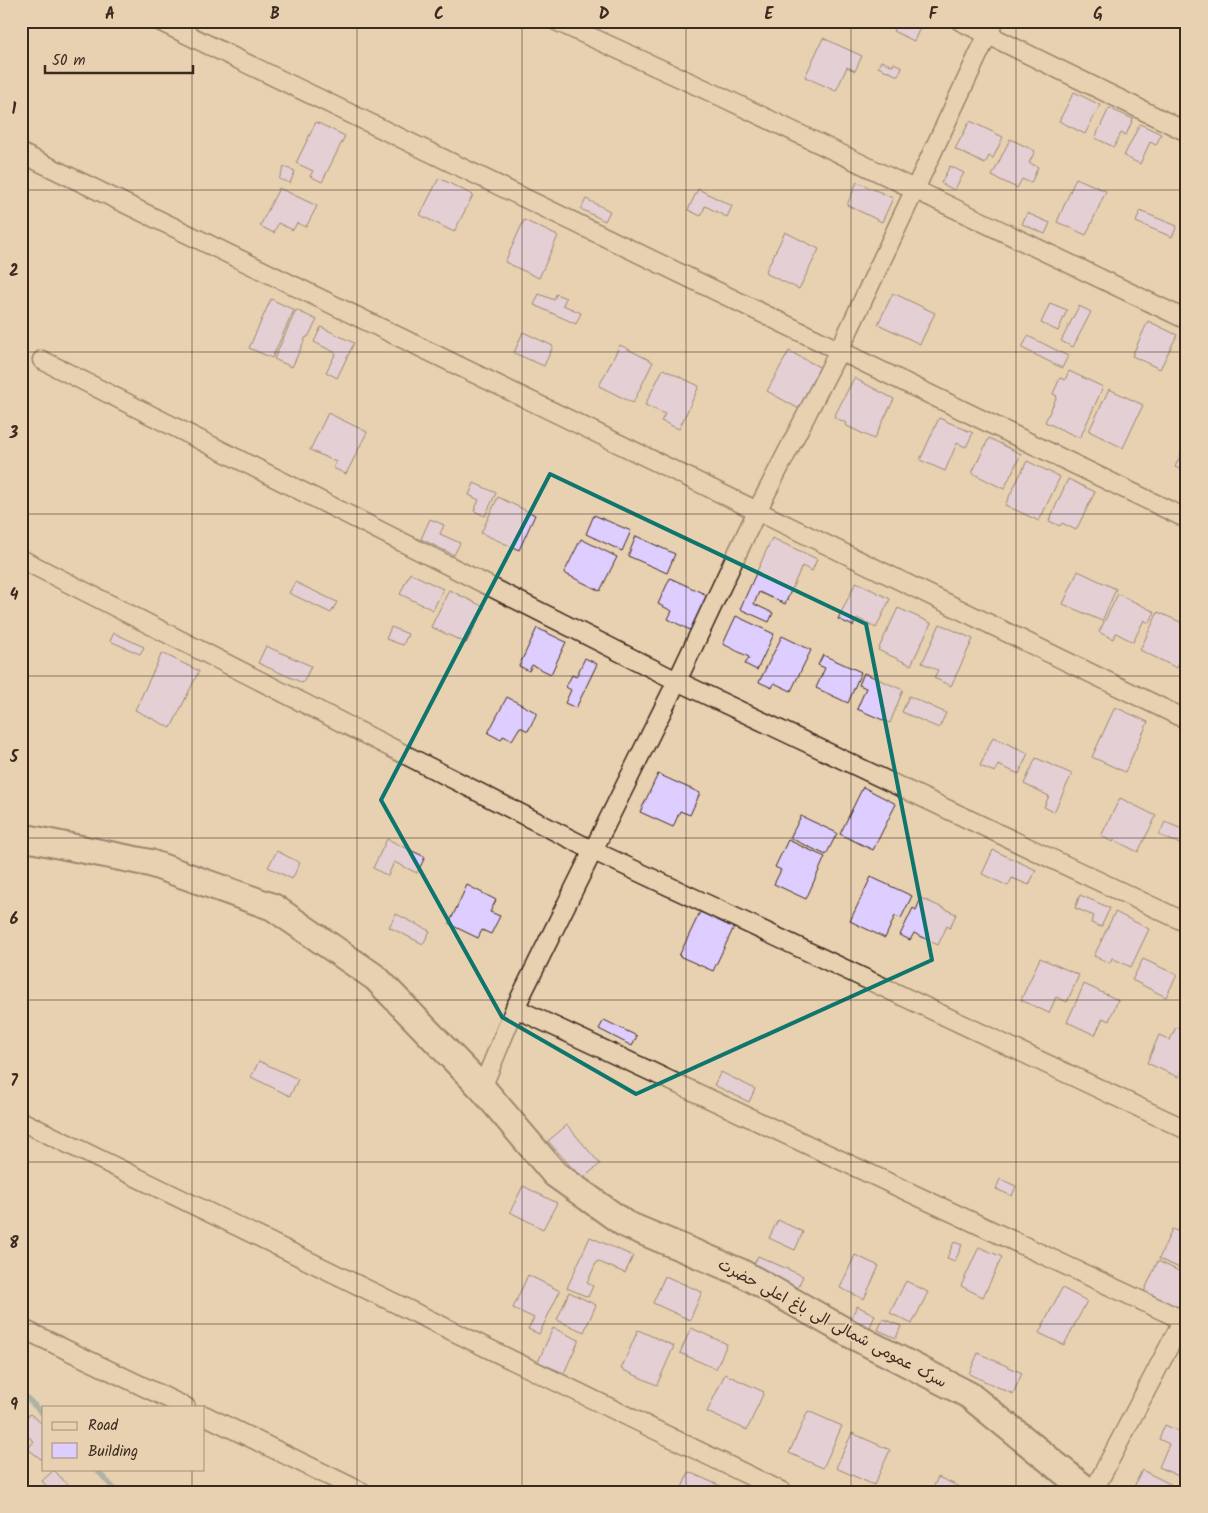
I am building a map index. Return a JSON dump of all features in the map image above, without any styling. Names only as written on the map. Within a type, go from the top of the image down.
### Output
[{"type":"street","points":[[159,21],[1187,519]]},
{"type":"street","points":[[556,21],[724,98],[1187,320]]},
{"type":"street","points":[[960,21],[990,28],[1187,132]]},
{"type":"street","points":[[482,1088],[515,1008],[677,681],[757,512],[839,351],[990,28]]},
{"type":"street","points":[[21,153],[1187,720]]},
{"type":"street","points":[[42,360],[677,681],[1187,923]]},
{"type":"street","points":[[21,559],[594,851],[1187,1130]]},
{"type":"street","name":"سرک عمومی شمالی الی باغ اعلی حضرت","points":[[21,837],[150,864],[273,907],[376,978],[482,1088],[555,1174],[625,1224],[740,1272],[852,1335],[969,1395],[1091,1492]]},
{"type":"street","points":[[515,1008],[1185,1318],[1091,1492]]},
{"type":"street","points":[[21,1122],[783,1492]]},
{"type":"street","points":[[21,1328],[184,1406]]},
{"type":"street","points":[[205,1416],[362,1492]]},
{"type":"highlighted area","points":[[550,474],[866,624],[932,960],[636,1094],[502,1017],[381,800]]},
{"type":"building","points":[[898,21],[923,21],[914,41],[893,31]]},
{"type":"building","points":[[823,38],[862,56],[855,71],[847,67],[836,91],[805,77]]},
{"type":"building","points":[[881,61],[893,66],[894,63],[902,67],[898,76],[878,67]]},
{"type":"building","points":[[1074,92],[1100,105],[1085,134],[1059,121]]},
{"type":"building","points":[[1109,108],[1133,119],[1126,135],[1121,133],[1114,147],[1095,138]]},
{"type":"building","points":[[970,121],[1003,137],[993,158],[989,156],[985,164],[955,149]]},
{"type":"building","points":[[316,122],[345,136],[322,182],[310,176],[313,171],[296,163]]},
{"type":"building","points":[[1140,124],[1161,134],[1156,145],[1150,142],[1140,164],[1124,156]]},
{"type":"building","points":[[1010,139],[1035,151],[1029,163],[1038,167],[1031,183],[1022,179],[1017,188],[992,176]]},
{"type":"building","points":[[950,166],[964,173],[954,190],[941,183]]},
{"type":"building","points":[[284,167],[295,171],[290,183],[279,179]]},
{"type":"building","points":[[439,178],[473,195],[454,232],[420,215]]},
{"type":"building","points":[[1076,178],[1106,191],[1086,235],[1057,222]]},
{"type":"building","points":[[857,182],[893,198],[882,222],[847,205]]},
{"type":"building","points":[[279,188],[317,206],[306,227],[297,223],[293,230],[278,223],[274,233],[260,226]]},
{"type":"building","points":[[698,189],[732,206],[727,217],[705,206],[701,216],[688,210]]},
{"type":"building","points":[[586,199],[610,211],[605,221],[581,209]]},
{"type":"building","points":[[1140,211],[1177,226],[1172,237],[1136,222]]},
{"type":"building","points":[[1027,213],[1050,223],[1045,234],[1022,224]]},
{"type":"building","points":[[524,220],[558,236],[539,278],[505,262]]},
{"type":"building","points":[[785,232],[819,249],[799,289],[765,273]]},
{"type":"building","points":[[893,293],[935,313],[920,344],[878,324]]},
{"type":"building","points":[[539,294],[554,300],[556,294],[566,298],[563,305],[581,313],[576,324],[534,305]]},
{"type":"building","points":[[271,299],[294,310],[272,358],[249,348]]},
{"type":"building","points":[[1050,303],[1067,310],[1058,331],[1041,323]]},
{"type":"building","points":[[1079,306],[1091,312],[1073,347],[1061,341]]},
{"type":"building","points":[[296,310],[317,320],[308,337],[306,337],[292,367],[274,359]]},
{"type":"building","points":[[1148,321],[1177,335],[1160,369],[1132,356]]},
{"type":"building","points":[[321,327],[354,343],[337,378],[326,372],[336,353],[314,342]]},
{"type":"building","points":[[523,332],[553,346],[544,366],[514,353]]},
{"type":"building","points":[[1028,336],[1068,356],[1062,368],[1022,348]]},
{"type":"building","points":[[620,345],[653,362],[633,403],[599,386]]},
{"type":"building","points":[[789,351],[823,369],[801,410],[767,391]]},
{"type":"building","points":[[663,369],[699,386],[679,429],[661,421],[665,414],[645,405]]},
{"type":"building","points":[[1069,371],[1103,387],[1080,438],[1045,422],[1057,396],[1053,394],[1060,378],[1065,380]]},
{"type":"building","points":[[854,378],[894,399],[874,439],[845,425],[846,423],[834,417]]},
{"type":"building","points":[[1109,389],[1143,405],[1123,448],[1089,431]]},
{"type":"building","points":[[328,413],[367,432],[346,474],[333,468],[336,462],[310,450]]},
{"type":"building","points":[[939,418],[973,433],[966,447],[957,443],[945,471],[920,460]]},
{"type":"building","points":[[989,438],[1021,454],[1004,489],[972,473]]},
{"type":"building","points":[[1187,441],[1187,472],[1175,467]]},
{"type":"building","points":[[1027,461],[1060,477],[1039,521],[1005,505]]},
{"type":"building","points":[[1068,479],[1095,492],[1076,530],[1062,523],[1060,526],[1049,521]]},
{"type":"building","points":[[474,483],[496,493],[485,516],[474,511],[479,500],[469,495]]},
{"type":"building","points":[[498,497],[535,515],[519,550],[481,533]]},
{"type":"building","points":[[594,515],[631,531],[622,551],[586,534]]},
{"type":"building","points":[[430,519],[444,525],[440,534],[460,543],[454,555],[421,539]]},
{"type":"building","points":[[636,536],[675,554],[667,573],[628,556]]},
{"type":"building","points":[[772,538],[817,559],[812,571],[802,566],[785,604],[759,592],[754,604],[773,613],[769,622],[740,609]]},
{"type":"building","points":[[581,539],[617,557],[600,591],[564,573]]},
{"type":"building","points":[[1078,571],[1116,589],[1102,621],[1063,604]]},
{"type":"building","points":[[410,573],[443,589],[433,610],[400,594]]},
{"type":"building","points":[[670,578],[709,596],[692,631],[668,619],[672,611],[658,604]]},
{"type":"building","points":[[295,582],[337,602],[331,613],[289,593]]},
{"type":"building","points":[[856,582],[890,599],[876,628],[857,618],[853,626],[838,619]]},
{"type":"building","points":[[449,590],[484,607],[466,643],[431,627]]},
{"type":"building","points":[[1118,594],[1155,612],[1149,623],[1144,620],[1133,642],[1116,633],[1113,639],[1099,632]]},
{"type":"building","points":[[898,608],[931,623],[911,665],[878,650]]},
{"type":"building","points":[[1158,612],[1187,625],[1187,646],[1177,668],[1140,650]]},
{"type":"building","points":[[736,616],[774,634],[757,670],[745,664],[749,657],[723,644]]},
{"type":"building","points":[[940,624],[973,639],[951,686],[934,678],[938,670],[922,663]]},
{"type":"building","points":[[391,627],[408,634],[403,645],[386,639]]},
{"type":"building","points":[[537,628],[566,642],[551,674],[532,665],[529,671],[519,666]]},
{"type":"building","points":[[114,633],[144,647],[140,654],[110,641]]},
{"type":"building","points":[[782,636],[811,650],[791,691],[774,683],[772,688],[759,682]]},
{"type":"building","points":[[266,646],[311,666],[303,683],[258,663]]},
{"type":"building","points":[[162,653],[199,671],[171,728],[135,710]]},
{"type":"building","points":[[823,655],[861,672],[848,703],[816,688],[825,668],[818,665]]},
{"type":"building","points":[[585,658],[597,664],[576,708],[565,703],[571,690],[566,687],[572,675],[576,677]]},
{"type":"building","points":[[864,673],[903,690],[890,723],[857,709],[866,688],[859,685]]},
{"type":"building","points":[[909,696],[946,713],[939,728],[902,712]]},
{"type":"building","points":[[507,697],[537,713],[528,731],[520,727],[512,740],[503,736],[501,740],[488,733]]},
{"type":"building","points":[[1115,707],[1148,722],[1125,772],[1092,757]]},
{"type":"building","points":[[993,737],[1028,753],[1019,774],[998,765],[995,772],[980,766]]},
{"type":"building","points":[[1036,758],[1072,774],[1054,812],[1044,807],[1049,796],[1024,784]]},
{"type":"building","points":[[658,774],[700,793],[690,815],[680,811],[673,827],[640,812]]},
{"type":"building","points":[[863,787],[896,804],[873,850],[840,834]]},
{"type":"building","points":[[1120,798],[1156,816],[1138,852],[1101,836]]},
{"type":"building","points":[[801,816],[837,833],[826,855],[790,838]]},
{"type":"building","points":[[1165,822],[1187,831],[1187,847],[1159,835]]},
{"type":"building","points":[[387,839],[425,857],[417,873],[394,862],[388,876],[373,868]]},
{"type":"building","points":[[788,840],[825,857],[806,899],[774,884],[781,870],[775,867]]},
{"type":"building","points":[[993,850],[1036,870],[1029,885],[1012,878],[1008,886],[982,874]]},
{"type":"building","points":[[277,851],[300,863],[292,879],[268,867]]},
{"type":"building","points":[[871,877],[912,896],[901,918],[895,916],[885,938],[850,921]]},
{"type":"building","points":[[467,885],[496,900],[490,912],[500,916],[491,934],[482,930],[478,938],[449,924]]},
{"type":"building","points":[[1080,895],[1110,908],[1101,927],[1091,923],[1094,916],[1075,908]]},
{"type":"building","points":[[921,898],[956,914],[950,928],[947,926],[938,945],[914,933],[910,940],[900,935],[913,908],[916,910]]},
{"type":"building","points":[[700,912],[734,927],[713,971],[679,956]]},
{"type":"building","points":[[1115,912],[1149,929],[1131,967],[1112,958],[1110,963],[1094,956]]},
{"type":"building","points":[[396,914],[430,931],[423,944],[389,927]]},
{"type":"building","points":[[1040,958],[1079,975],[1067,1002],[1056,997],[1049,1013],[1021,1000]]},
{"type":"building","points":[[1143,959],[1177,975],[1166,997],[1132,980]]},
{"type":"building","points":[[1084,984],[1118,1000],[1109,1021],[1103,1018],[1095,1035],[1067,1022]]},
{"type":"building","points":[[604,1020],[637,1036],[632,1046],[599,1029]]},
{"type":"building","points":[[1176,1027],[1187,1031],[1187,1057],[1178,1077],[1147,1063],[1159,1035],[1170,1040]]},
{"type":"building","points":[[259,1061],[298,1079],[290,1096],[251,1077]]},
{"type":"building","points":[[721,1072],[755,1089],[749,1102],[714,1085]]},
{"type":"building","points":[[567,1125],[600,1164],[582,1179],[548,1141]]},
{"type":"building","points":[[1000,1179],[1016,1186],[1012,1196],[996,1189]]},
{"type":"building","points":[[523,1186],[557,1203],[543,1229],[510,1212]]},
{"type":"building","points":[[778,1220],[803,1232],[795,1250],[769,1238]]},
{"type":"building","points":[[1172,1229],[1185,1234],[1183,1239],[1187,1241],[1187,1271],[1159,1259]]},
{"type":"building","points":[[590,1237],[633,1256],[625,1273],[597,1261],[587,1283],[593,1286],[588,1297],[567,1288]]},
{"type":"building","points":[[954,1242],[962,1245],[955,1261],[947,1258]]},
{"type":"building","points":[[979,1247],[1002,1257],[983,1297],[961,1286]]},
{"type":"building","points":[[855,1255],[879,1266],[864,1299],[840,1288]]},
{"type":"building","points":[[758,1256],[803,1276],[797,1289],[752,1269]]},
{"type":"building","points":[[1158,1261],[1187,1275],[1187,1296],[1180,1309],[1144,1292]]},
{"type":"building","points":[[528,1275],[560,1291],[539,1334],[528,1329],[534,1318],[513,1308]]},
{"type":"building","points":[[665,1276],[702,1292],[690,1320],[653,1303]]},
{"type":"building","points":[[906,1281],[928,1292],[912,1324],[890,1313]]},
{"type":"building","points":[[1062,1288],[1087,1301],[1064,1345],[1039,1333]]},
{"type":"building","points":[[569,1292],[596,1305],[584,1332],[557,1320]]},
{"type":"building","points":[[857,1306],[875,1315],[870,1327],[851,1318]]},
{"type":"building","points":[[883,1319],[901,1326],[896,1338],[878,1330]]},
{"type":"building","points":[[553,1328],[579,1340],[564,1373],[538,1362]]},
{"type":"building","points":[[691,1328],[727,1344],[716,1369],[680,1353]]},
{"type":"building","points":[[638,1330],[674,1346],[657,1385],[621,1369]]},
{"type":"building","points":[[978,1353],[1022,1373],[1013,1394],[969,1374]]},
{"type":"building","points":[[725,1374],[764,1392],[747,1430],[707,1412]]},
{"type":"building","points":[[808,1411],[842,1426],[823,1468],[789,1453]]},
{"type":"building","points":[[30,1414],[42,1423],[41,1459],[28,1449],[34,1441],[21,1432],[21,1424]]},
{"type":"building","points":[[1165,1425],[1187,1435],[1187,1480],[1159,1467],[1169,1444],[1159,1439]]},
{"type":"building","points":[[852,1433],[890,1450],[874,1485],[836,1468]]},
{"type":"building","points":[[54,1470],[74,1492],[52,1492],[42,1481]]},
{"type":"building","points":[[1142,1470],[1186,1492],[1139,1492],[1133,1489]]},
{"type":"building","points":[[689,1472],[725,1488],[723,1492],[680,1492]]},
{"type":"building","points":[[938,1477],[969,1491],[969,1492],[931,1492]]},
{"type":"waterway","points":[[21,1392],[42,1413]]},
{"type":"waterway","points":[[97,1470],[117,1492]]}]
